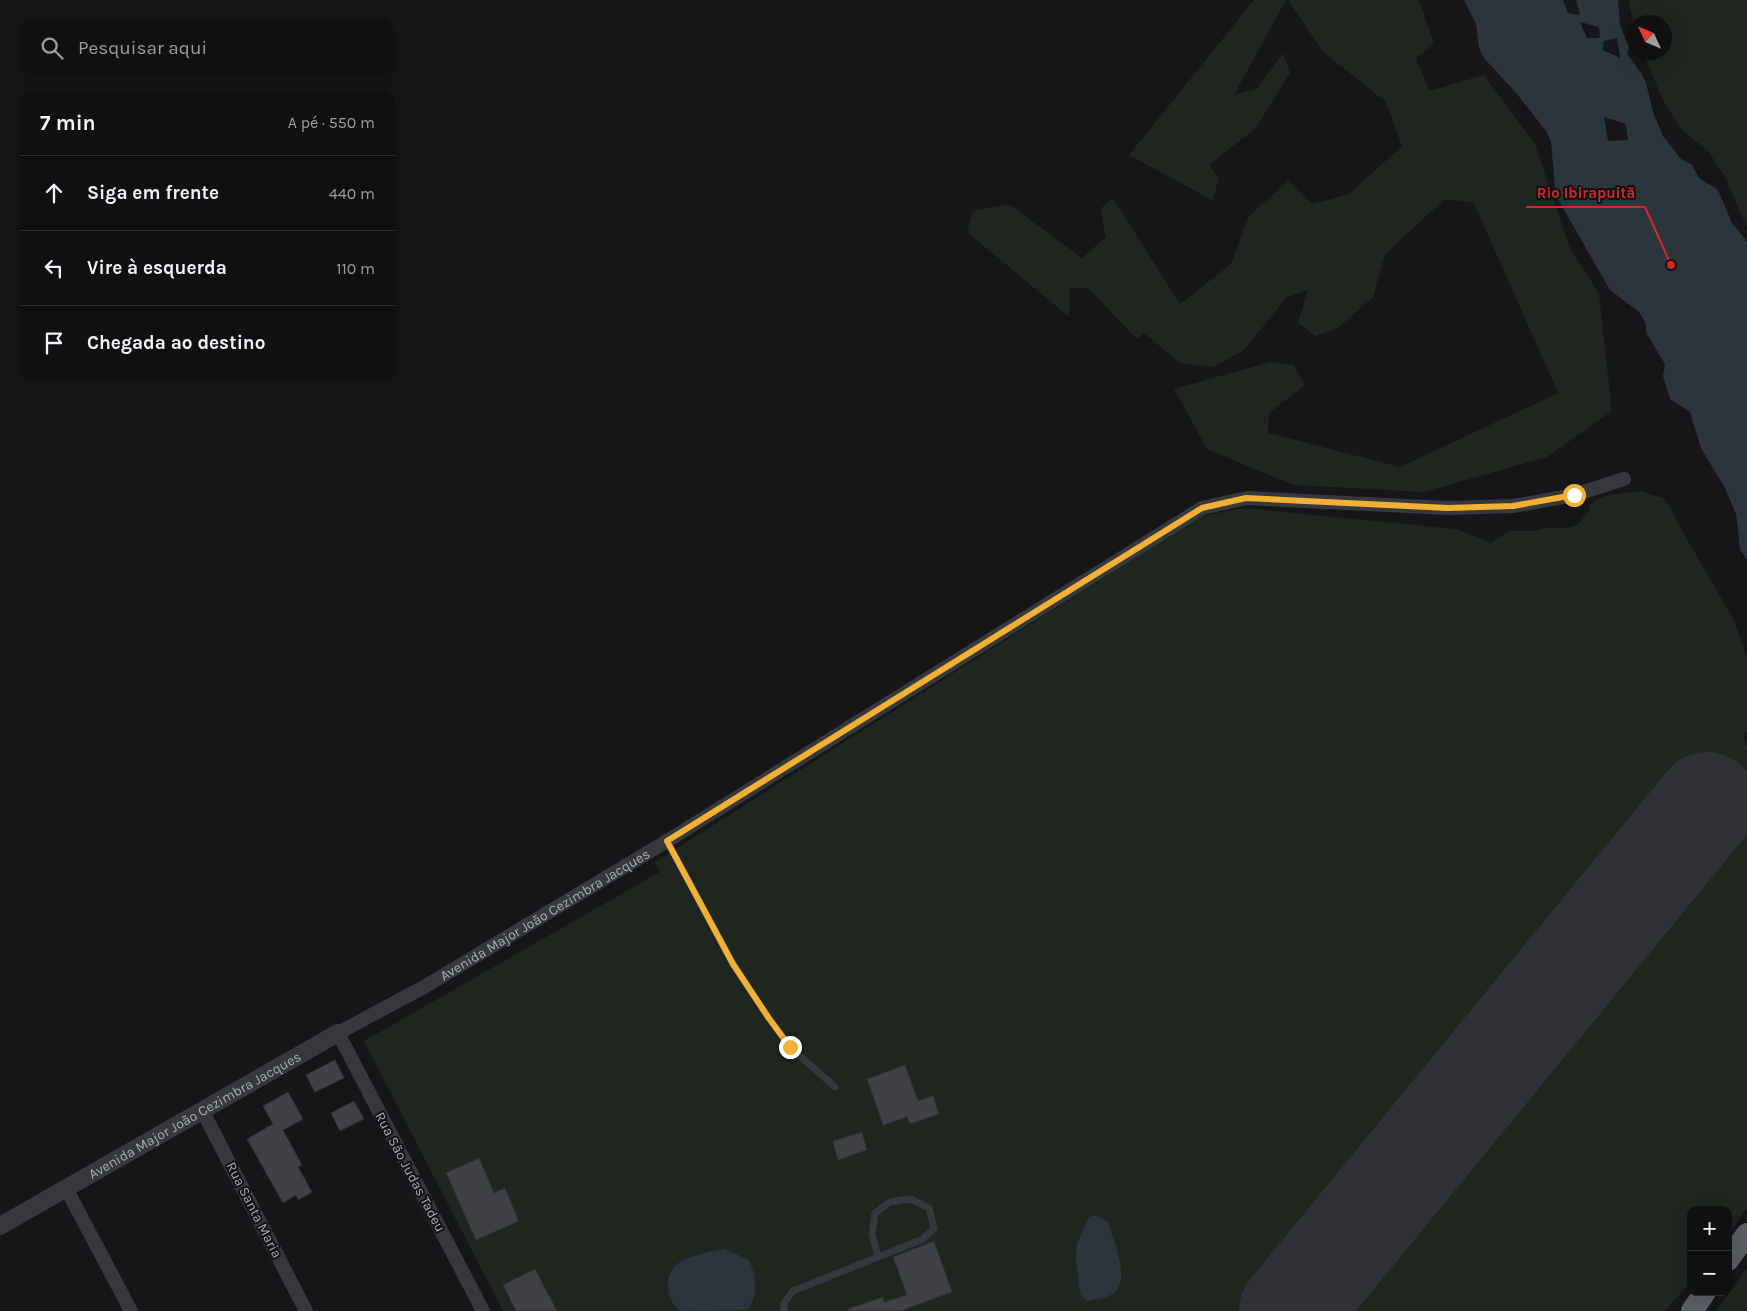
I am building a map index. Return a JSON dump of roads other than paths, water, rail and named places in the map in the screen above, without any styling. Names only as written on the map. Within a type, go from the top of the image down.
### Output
[{"type":"highway","points":[[1732,1255],[1747,1234]]},
{"type":"highway","points":[[1692,1311],[1702,1296]]},
{"type":"street","name":"Avenida Major João Cezimbra Jacques","points":[[0,1226],[338,1033],[424,987],[667,841],[1202,508],[1246,498],[1448,508],[1513,506],[1574,495],[1624,479]]},
{"type":"street","name":"Rua São Judas Tadeu","points":[[338,1033],[483,1311]]},
{"type":"street","name":"Rua Santa Maria","points":[[202,1110],[306,1311]]},
{"type":"street","points":[[66,1188],[131,1311]]},
{"type":"lane","points":[[667,841],[733,964],[768,1017],[790,1047],[835,1087]]},
{"type":"lane","points":[[784,1311],[784,1303],[793,1291],[878,1257],[923,1239],[934,1229],[929,1208],[910,1199],[890,1202],[874,1214],[872,1234],[878,1257]]},
{"type":"place","name":"Rio Ibirapuitã","points":[[1671,265]]}]
